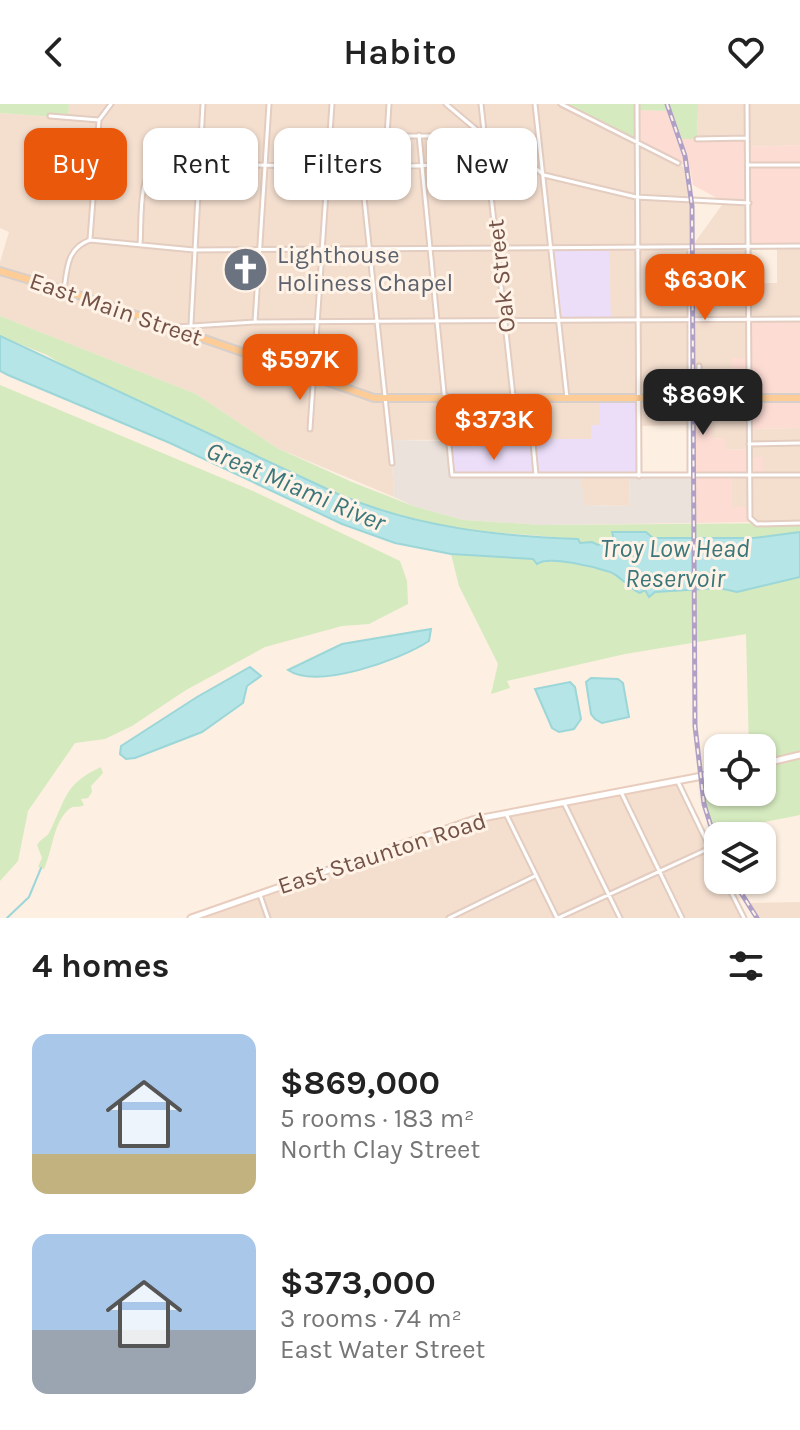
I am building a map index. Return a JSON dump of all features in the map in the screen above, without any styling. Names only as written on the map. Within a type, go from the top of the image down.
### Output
[{"type":"main road","name":"East Main Street","points":[[0,271],[64,290],[366,396],[385,399],[514,400],[800,398]]},
{"type":"main road","points":[[776,761],[800,755]]},
{"type":"main road","name":"East Staunton Road","points":[[191,918],[472,820],[704,776]]},
{"type":"street","points":[[90,240],[99,120],[111,104]]},
{"type":"street","points":[[202,128],[203,104]]},
{"type":"street","points":[[255,322],[257,250],[269,104]]},
{"type":"street","points":[[331,128],[332,104]]},
{"type":"street","points":[[389,104],[387,136],[427,135]]},
{"type":"street","points":[[446,104],[474,128]]},
{"type":"street","name":"Oak Street","points":[[481,104],[483,128]]},
{"type":"street","points":[[535,104],[567,398]]},
{"type":"street","points":[[561,104],[638,140],[678,163]]},
{"type":"street","points":[[637,104],[639,476]]},
{"type":"street","points":[[747,104],[751,522],[800,523]]},
{"type":"street","points":[[50,116],[99,120]]},
{"type":"street","points":[[419,135],[419,165],[452,475],[800,475]]},
{"type":"street","points":[[697,139],[747,138]]},
{"type":"street","points":[[411,165],[427,165]]},
{"type":"street","points":[[747,165],[800,165]]},
{"type":"street","points":[[258,167],[274,167]]},
{"type":"street","points":[[537,169],[544,175],[636,197],[749,203]]},
{"type":"street","points":[[140,246],[144,200]]},
{"type":"street","points":[[191,324],[198,200]]},
{"type":"street","points":[[310,429],[316,379],[316,322],[326,200]]},
{"type":"street","points":[[364,200],[392,463]]},
{"type":"street","name":"Oak Street","points":[[492,200],[514,400]]},
{"type":"street","points":[[64,290],[70,256],[78,245],[90,240],[194,250],[551,245],[800,246]]},
{"type":"street","points":[[690,247],[690,476]]},
{"type":"street","points":[[172,327],[255,322],[800,319]]},
{"type":"street","points":[[699,366],[700,398]]},
{"type":"street","points":[[529,399],[536,475]]},
{"type":"street","points":[[749,444],[800,443]]},
{"type":"street","points":[[678,782],[704,836]]},
{"type":"street","points":[[621,792],[682,918]]},
{"type":"street","points":[[564,802],[620,918]]},
{"type":"street","points":[[505,813],[558,918],[704,851]]},
{"type":"street","points":[[449,918],[535,876]]},
{"type":"street","points":[[259,894],[268,918]]},
{"type":"street","points":[[732,894],[744,918]]},
{"type":"shaded area","points":[[69,104],[561,104],[678,163],[685,168],[693,245],[724,202],[749,203],[750,283],[777,283],[777,246],[800,246],[800,319],[749,358],[731,359],[749,398],[749,429],[800,428],[800,523],[757,524],[732,507],[732,475],[763,457],[749,457],[748,449],[725,450],[725,439],[711,438],[710,399],[700,398],[699,366],[695,366],[693,247],[690,425],[639,426],[600,399],[600,425],[591,439],[391,440],[394,497],[277,448],[196,394],[0,316],[0,262],[9,232],[0,228],[0,113],[67,118]]},
{"type":"shaded area","points":[[698,104],[800,104],[800,145],[747,147],[697,139]]},
{"type":"shaded area","points":[[637,110],[672,111],[683,139],[747,138],[747,147],[800,145],[800,246],[749,245],[748,203],[724,202],[693,185],[690,169],[638,140]]},
{"type":"shaded area","points":[[551,245],[609,246],[611,321],[559,321]]},
{"type":"shaded area","points":[[800,319],[800,428],[749,429],[749,399],[731,398],[731,358],[749,358],[750,320]]},
{"type":"shaded area","points":[[696,398],[710,398],[711,438],[725,439],[726,450],[749,449],[749,457],[763,457],[764,475],[732,476],[732,507],[750,507],[751,522],[694,523]]},
{"type":"shaded area","points":[[445,399],[529,399],[533,439],[591,439],[591,425],[600,425],[600,399],[639,399],[639,476],[452,475]]},
{"type":"shaded area","points":[[391,440],[449,441],[580,475],[585,505],[629,506],[630,476],[695,476],[694,523],[542,525],[463,520],[413,506],[394,497]]},
{"type":"shaded area","points":[[580,475],[630,476],[629,506],[584,505]]},
{"type":"shaded area","points":[[678,782],[704,835],[704,894],[732,894],[744,918],[191,918],[472,820]]},
{"type":"shaded area","points":[[800,902],[800,918],[759,918],[749,903]]},
{"type":"green space","points":[[0,104],[69,104],[68,118],[0,113]]},
{"type":"green space","points":[[561,104],[698,104],[697,139],[682,139],[672,111],[637,110],[638,140]]},
{"type":"green space","points":[[0,316],[196,394],[277,448],[352,482],[413,506],[463,520],[542,525],[800,523],[800,532],[754,538],[615,537],[598,545],[579,543],[578,539],[457,529],[368,507],[90,381],[47,355],[0,336]]},
{"type":"green space","points":[[0,385],[253,491],[400,561],[407,581],[408,604],[369,624],[342,626],[265,647],[186,690],[132,726],[105,739],[75,743],[28,811],[18,861],[0,881]]},
{"type":"green space","points":[[451,554],[533,559],[535,563],[562,561],[605,571],[619,577],[626,586],[654,592],[719,588],[737,592],[800,577],[800,815],[764,822],[710,822],[706,806],[776,806],[776,734],[749,734],[746,634],[625,654],[507,681],[510,688],[491,694],[498,664],[459,586]]},
{"type":"green space","points":[[101,767],[103,773],[91,786],[92,792],[88,798],[81,799],[84,805],[70,808],[63,816],[44,869],[38,867],[42,858],[37,845],[49,833],[68,793],[80,780]]},
{"type":"green space","points":[[704,777],[704,797],[699,778]]},
{"type":"water","points":[[0,336],[340,495],[398,515],[457,528],[578,539],[580,543],[598,545],[614,539],[612,532],[646,532],[653,538],[754,538],[800,532],[800,577],[737,592],[719,588],[655,592],[649,597],[645,590],[640,593],[636,591],[614,574],[583,565],[561,561],[537,564],[533,559],[451,554],[395,543],[342,524],[170,443],[0,371]]},
{"type":"water","points":[[431,629],[429,641],[379,664],[318,677],[288,670],[342,644]]},
{"type":"water","points":[[250,667],[261,676],[247,686],[243,703],[202,732],[135,758],[126,759],[120,754],[121,746]]},
{"type":"water","points":[[591,678],[618,679],[623,683],[629,717],[602,723],[595,719],[591,714],[586,682]]},
{"type":"water","points":[[570,682],[575,687],[581,719],[574,729],[559,732],[552,728],[535,689]]},
{"type":"waterway","points":[[7,918],[29,897],[41,868]]},
{"type":"railway","points":[[667,104],[685,156],[692,206],[695,726],[704,804],[710,822]]},
{"type":"railway","points":[[742,894],[757,918]]},
{"type":"place","name":"Lighthouse Holiness Chapel","points":[[246,269]]},
{"type":"water label","name":"Great Miami River","points":[[296,486]]},
{"type":"water label","name":"Troy Low Head Reservoir","points":[[675,563]]}]
